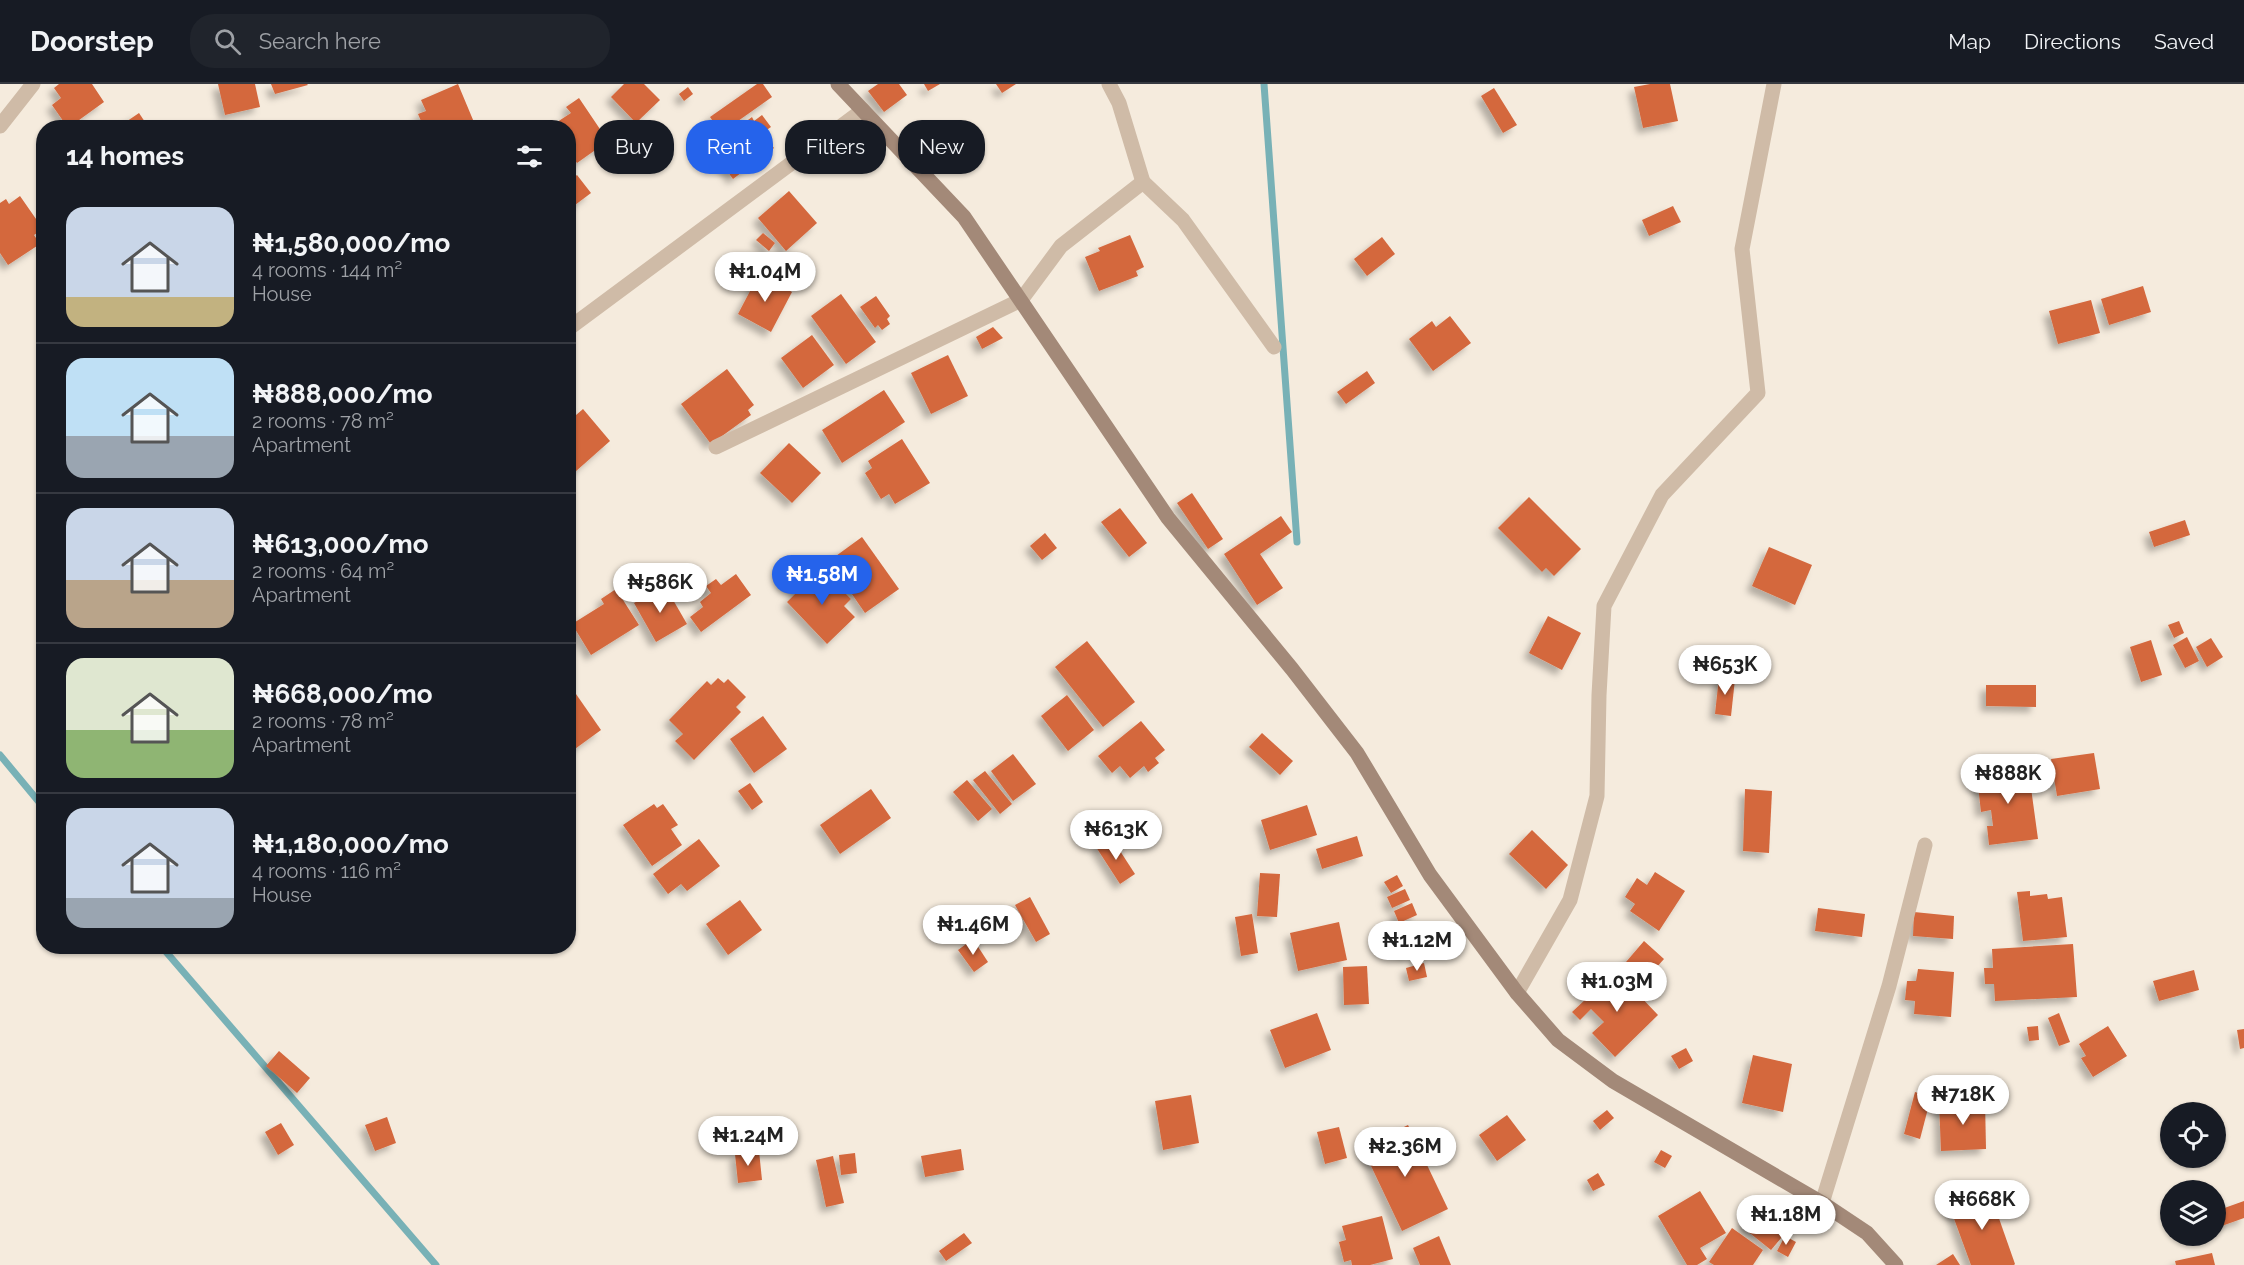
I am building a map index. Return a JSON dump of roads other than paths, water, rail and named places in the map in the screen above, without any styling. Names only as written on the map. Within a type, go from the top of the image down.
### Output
[{"type":"street","points":[[0,126],[33,84]]},
{"type":"street","points":[[838,84],[964,217],[1168,518],[1292,669],[1357,753],[1430,874],[1517,993],[1558,1040],[1613,1081],[1822,1203],[1867,1233],[1896,1265]]},
{"type":"street","points":[[1109,84],[1119,102],[1143,182],[1183,220],[1274,347]]},
{"type":"street","points":[[1517,993],[1570,900],[1597,796],[1604,606],[1662,495],[1758,393],[1742,249],[1774,84]]},
{"type":"street","points":[[576,323],[863,110]]},
{"type":"street","points":[[717,447],[1021,300],[1061,246],[1143,182]]},
{"type":"street","points":[[1822,1203],[1889,986],[1925,845]]},
{"type":"waterway","points":[[1264,84],[1297,542]]},
{"type":"waterway","points":[[0,755],[36,798]]},
{"type":"waterway","points":[[168,954],[436,1265]]}]
